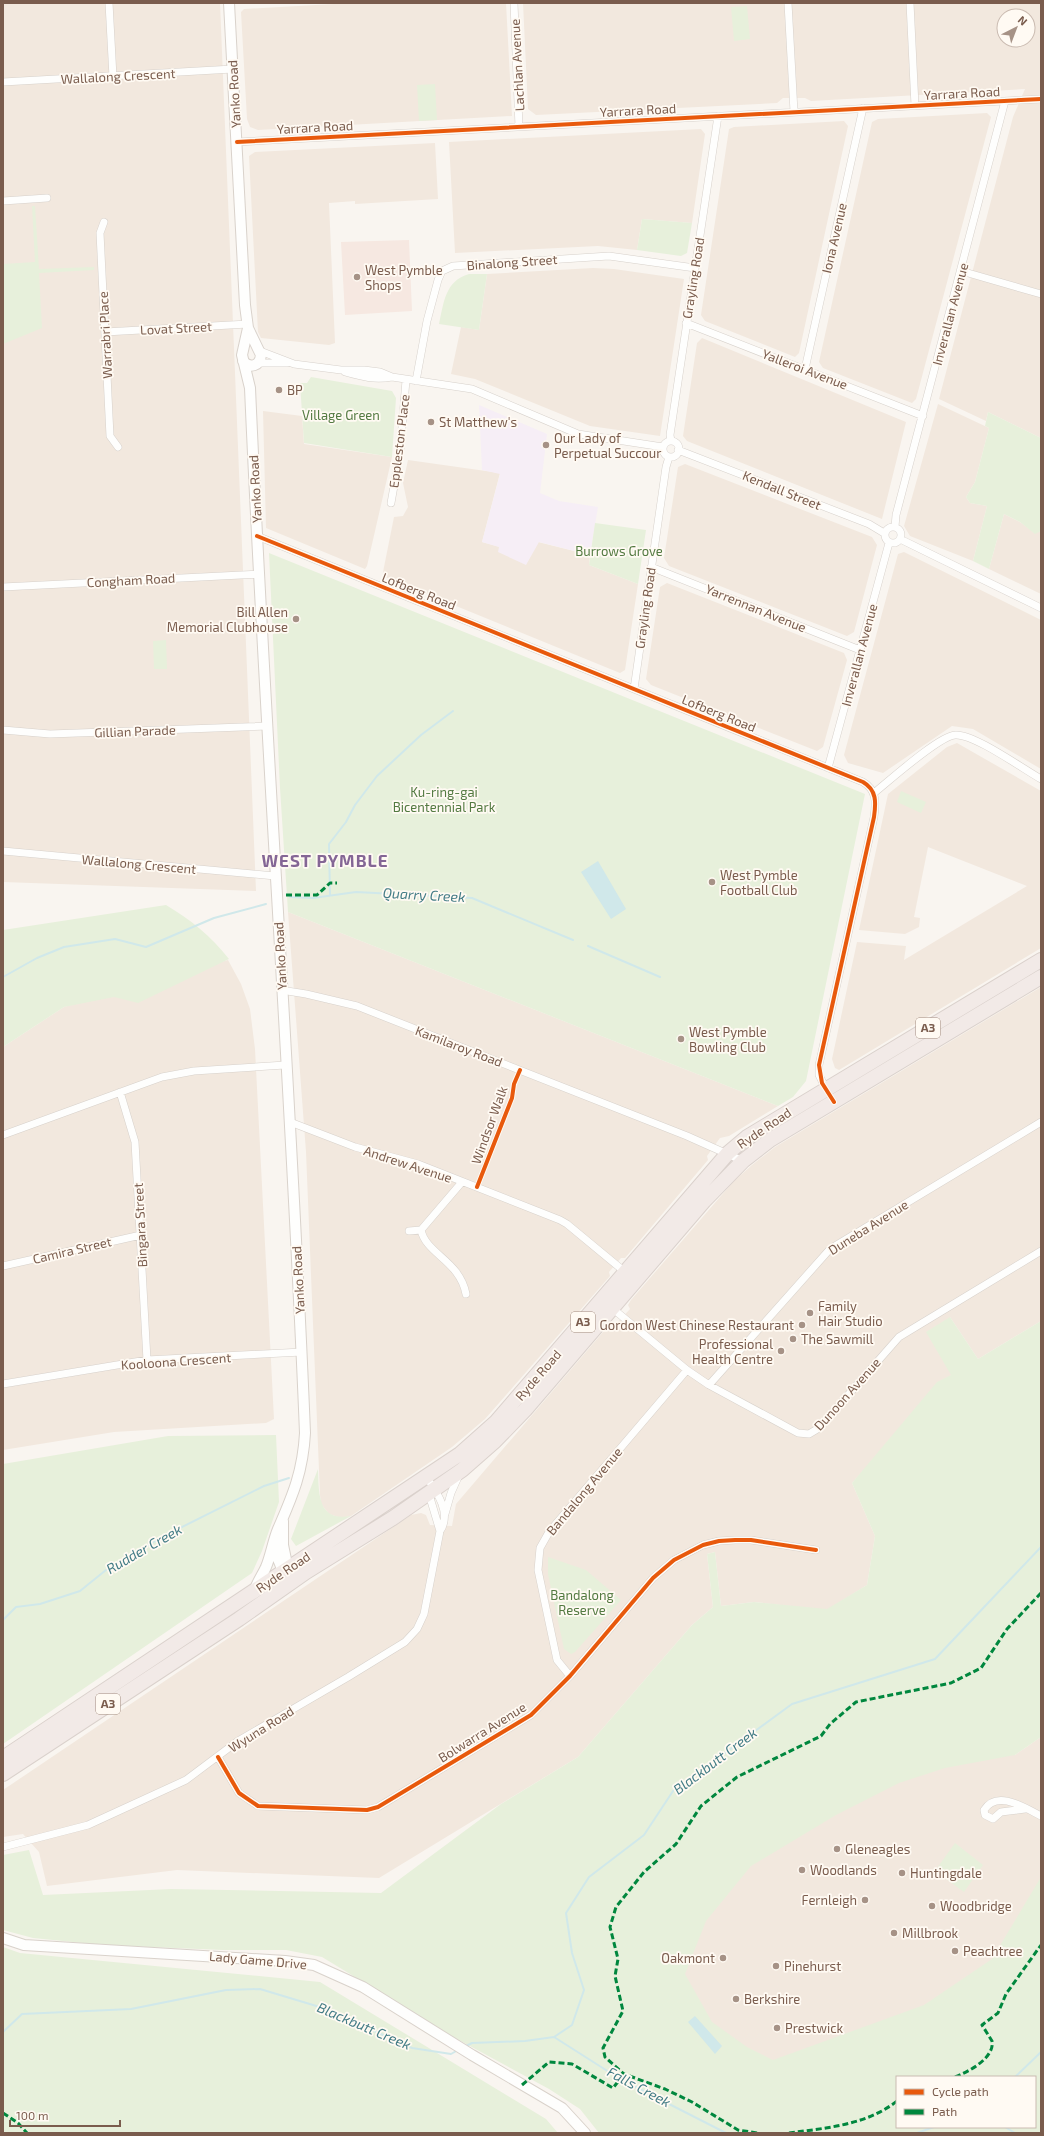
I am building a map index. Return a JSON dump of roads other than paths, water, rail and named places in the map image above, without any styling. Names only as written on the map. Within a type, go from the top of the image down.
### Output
[{"type":"highway","name":"Ryde Road","points":[[430,1487],[460,1454],[496,1422],[555,1356],[625,1272],[728,1153],[759,1128],[1036,963]]},
{"type":"highway","name":"Ryde Road","points":[[3,1758],[254,1592],[287,1574],[430,1487],[462,1470],[514,1422],[704,1201],[743,1162],[770,1140],[1040,980]]},
{"type":"highway","name":"Ryde Road","points":[[3,1774],[239,1619],[287,1574]]},
{"type":"main road","name":"Yanko Road","points":[[229,3],[244,305],[248,326],[261,357],[250,388]]},
{"type":"main road","name":"Yanko Road","points":[[248,326],[242,355],[250,388],[285,1065],[290,1122],[305,1433],[302,1465],[296,1489],[266,1566],[258,1578],[254,1592]]},
{"type":"main road","points":[[244,350],[250,346],[259,350]]},
{"type":"main road","points":[[243,360],[249,365],[258,364]]},
{"type":"main road","name":"Yanko Road","points":[[283,1521],[283,1545],[287,1574]]},
{"type":"main road","points":[[275,1540],[287,1574]]},
{"type":"main road","name":"Lady Game Drive","points":[[3,1938],[24,1945],[285,1961],[314,1965],[340,1975],[363,1987],[472,2055],[562,2108],[585,2133]]},
{"type":"street","points":[[109,3],[113,76]]},
{"type":"street","name":"Lachlan Avenue","points":[[514,3],[520,127]]},
{"type":"street","points":[[788,3],[794,112]]},
{"type":"street","points":[[910,3],[915,106]]},
{"type":"street","name":"Wallalong Crescent","points":[[3,82],[233,69]]},
{"type":"street","name":"Yarrara Road","points":[[237,142],[1041,99]]},
{"type":"street","name":"Inverallan Avenue","points":[[895,527],[896,515],[1005,101]]},
{"type":"street","name":"Iona Avenue","points":[[805,369],[863,108]]},
{"type":"street","name":"Grayling Road","points":[[671,441],[670,435],[686,323],[718,116]]},
{"type":"street","points":[[3,201],[47,198]]},
{"type":"street","name":"Warrabri Place","points":[[104,222],[100,233],[110,436],[118,447]]},
{"type":"street","name":"Binalong Street","points":[[416,381],[425,328],[438,280],[442,271],[453,266],[609,256],[695,268]]},
{"type":"street","points":[[961,271],[1041,294]]},
{"type":"street","name":"Yalleroi Avenue","points":[[686,323],[923,416]]},
{"type":"street","name":"Lovat Street","points":[[105,332],[248,326]]},
{"type":"street","points":[[259,350],[289,363]]},
{"type":"street","points":[[258,364],[289,363],[341,370],[364,370],[380,372],[392,377],[406,380],[472,389],[578,434],[663,447]]},
{"type":"street","name":"Eppleston Place","points":[[391,503],[400,452],[406,380]]},
{"type":"street","points":[[671,441],[676,443],[678,450],[674,456],[670,457],[665,454],[663,447],[666,442],[671,441]]},
{"type":"street","name":"Kendall Street","points":[[678,450],[869,524],[884,533]]},
{"type":"street","name":"Grayling Road","points":[[634,689],[666,467],[670,457]]},
{"type":"street","points":[[890,527],[895,527],[900,531],[900,539],[896,542],[889,543],[886,540],[884,533],[890,527]]},
{"type":"street","name":"Lofberg Road","points":[[258,536],[864,782],[874,793]]},
{"type":"street","points":[[900,539],[1041,608]]},
{"type":"street","name":"Inverallan Avenue","points":[[828,768],[889,543]]},
{"type":"street","name":"Yarrennan Avenue","points":[[651,567],[860,650]]},
{"type":"street","name":"Congham Road","points":[[3,587],[259,574]]},
{"type":"street","name":"Gillian Parade","points":[[3,730],[50,734],[268,726]]},
{"type":"street","points":[[834,1102],[825,1089],[819,1075],[819,1065],[874,817],[876,804],[874,793],[941,740],[955,735],[969,737],[1041,779]]},
{"type":"street","name":"Wallalong Crescent","points":[[3,852],[275,876]]},
{"type":"street","points":[[1036,963],[1040,980]]},
{"type":"street","name":"Kamilaroy Road","points":[[281,990],[357,1006],[728,1153],[743,1162]]},
{"type":"street","points":[[3,1135],[162,1077],[194,1071],[285,1065]]},
{"type":"street","name":"Bingara Street","points":[[120,1092],[135,1142],[147,1360]]},
{"type":"street","name":"Andrew Avenue","points":[[290,1122],[355,1147],[418,1164],[567,1224],[625,1272]]},
{"type":"street","name":"Duneba Avenue","points":[[709,1385],[830,1249],[1041,1122]]},
{"type":"street","points":[[409,1231],[421,1230],[462,1182]]},
{"type":"street","points":[[421,1230],[422,1236],[428,1243],[460,1275],[466,1294]]},
{"type":"street","name":"Camira Street","points":[[3,1266],[141,1235]]},
{"type":"street","name":"Dunoon Avenue","points":[[612,1308],[687,1370],[709,1385],[798,1433],[809,1434],[814,1432],[899,1337],[1041,1251]]},
{"type":"street","name":"Kooloona Crescent","points":[[3,1384],[147,1360],[302,1352]]},
{"type":"street","name":"Bandalong Avenue","points":[[570,1676],[557,1660],[538,1570],[538,1558],[542,1544],[548,1532],[687,1370]]},
{"type":"street","name":"Wyuna Road","points":[[440,1531],[444,1526],[445,1515],[451,1493],[462,1470]]},
{"type":"street","points":[[430,1487],[445,1515]]},
{"type":"street","name":"Wyuna Road","points":[[3,1847],[88,1825],[186,1780],[238,1741],[348,1677],[412,1636],[422,1622],[440,1531],[430,1487]]},
{"type":"street","name":"Bolwarra Avenue","points":[[218,1757],[239,1792],[244,1798],[258,1806],[367,1810],[378,1807],[531,1715],[570,1676],[653,1578],[674,1560],[687,1552],[719,1541],[735,1540],[751,1540],[816,1550]]},
{"type":"street","points":[[1025,1809],[1002,1812],[993,1819],[985,1814],[984,1810],[993,1802],[1004,1800],[1020,1805],[1025,1809],[1041,1816]]},
{"type":"water","points":[[598,861],[626,909],[611,919],[581,872]]},
{"type":"water","points":[[695,2016],[722,2046],[715,2054],[688,2022]]},
{"type":"waterway","points":[[330,895],[329,844],[346,822],[355,805],[377,776],[421,735],[453,711]]},
{"type":"waterway","name":"Quarry Creek","points":[[290,897],[313,898],[356,892],[472,898],[573,940]]},
{"type":"waterway","name":"Quarry Creek","points":[[3,977],[37,958],[64,947],[115,939],[146,947],[214,918],[266,904]]},
{"type":"waterway","name":"Quarry Creek","points":[[588,946],[660,977]]},
{"type":"waterway","name":"Rudder Creek","points":[[3,1620],[16,1607],[40,1604],[80,1591],[106,1570],[164,1536],[264,1486],[289,1478]]},
{"type":"waterway","name":"Blackbutt Creek","points":[[466,2046],[472,2043],[525,2041],[554,2037],[572,2025],[584,1990],[572,1953],[566,1913],[589,1877],[644,1835],[673,1791],[792,1704],[935,1659],[1041,1547]]},
{"type":"waterway","name":"Blackbutt Creek","points":[[3,2032],[22,2014],[131,2009],[226,1990],[260,1989],[323,2008],[412,2048],[451,2054],[458,2050]]},
{"type":"waterway","name":"Falls Creek","points":[[554,2037],[620,2079],[726,2133]]},
{"type":"waterway","name":"Falls Creek","points":[[1016,2076],[1041,2052]]},
{"type":"waterway","name":"Falls Creek","points":[[917,2133],[931,2128]]},
{"type":"waterway","points":[[1007,2128],[1015,2133]]},
{"type":"place","name":"West Pymble Shops","points":[[357,277]]},
{"type":"place","name":"BP","points":[[279,390]]},
{"type":"place","name":"St Matthew's","points":[[431,422]]},
{"type":"place","name":"Our Lady of Perpetual Succour","points":[[546,445]]},
{"type":"place","name":"Bill Allen Memorial Clubhouse","points":[[296,619]]},
{"type":"place","name":"West Pymble Football Club","points":[[712,882]]},
{"type":"place","name":"West Pymble Bowling Club","points":[[681,1039]]},
{"type":"place","name":"Family Hair Studio","points":[[810,1313]]},
{"type":"place","name":"Gordon West Chinese Restaurant","points":[[802,1325]]},
{"type":"place","name":"The Sawmill","points":[[793,1339]]},
{"type":"place","name":"Professional Health Centre","points":[[781,1351]]},
{"type":"place","name":"Gleneagles","points":[[837,1849]]},
{"type":"place","name":"Woodlands","points":[[802,1870]]},
{"type":"place","name":"Huntingdale","points":[[902,1873]]},
{"type":"place","name":"Fernleigh","points":[[865,1900]]},
{"type":"place","name":"Woodbridge","points":[[932,1906]]},
{"type":"place","name":"Millbrook","points":[[894,1933]]},
{"type":"place","name":"Peachtree","points":[[955,1951]]},
{"type":"place","name":"Oakmont","points":[[723,1958]]},
{"type":"place","name":"Pinehurst","points":[[776,1966]]},
{"type":"place","name":"Berkshire","points":[[736,1999]]},
{"type":"place","name":"Prestwick","points":[[777,2028]]},
{"type":"district","name":"WEST PYMBLE","points":[[325,861]]},
{"type":"park label","name":"Village Green","points":[[341,415]]},
{"type":"park label","name":"Burrows Grove","points":[[619,551]]},
{"type":"park label","name":"Ku-ring-gai Bicentennial Park","points":[[444,800]]},
{"type":"park label","name":"Bandalong Reserve","points":[[582,1602]]}]
